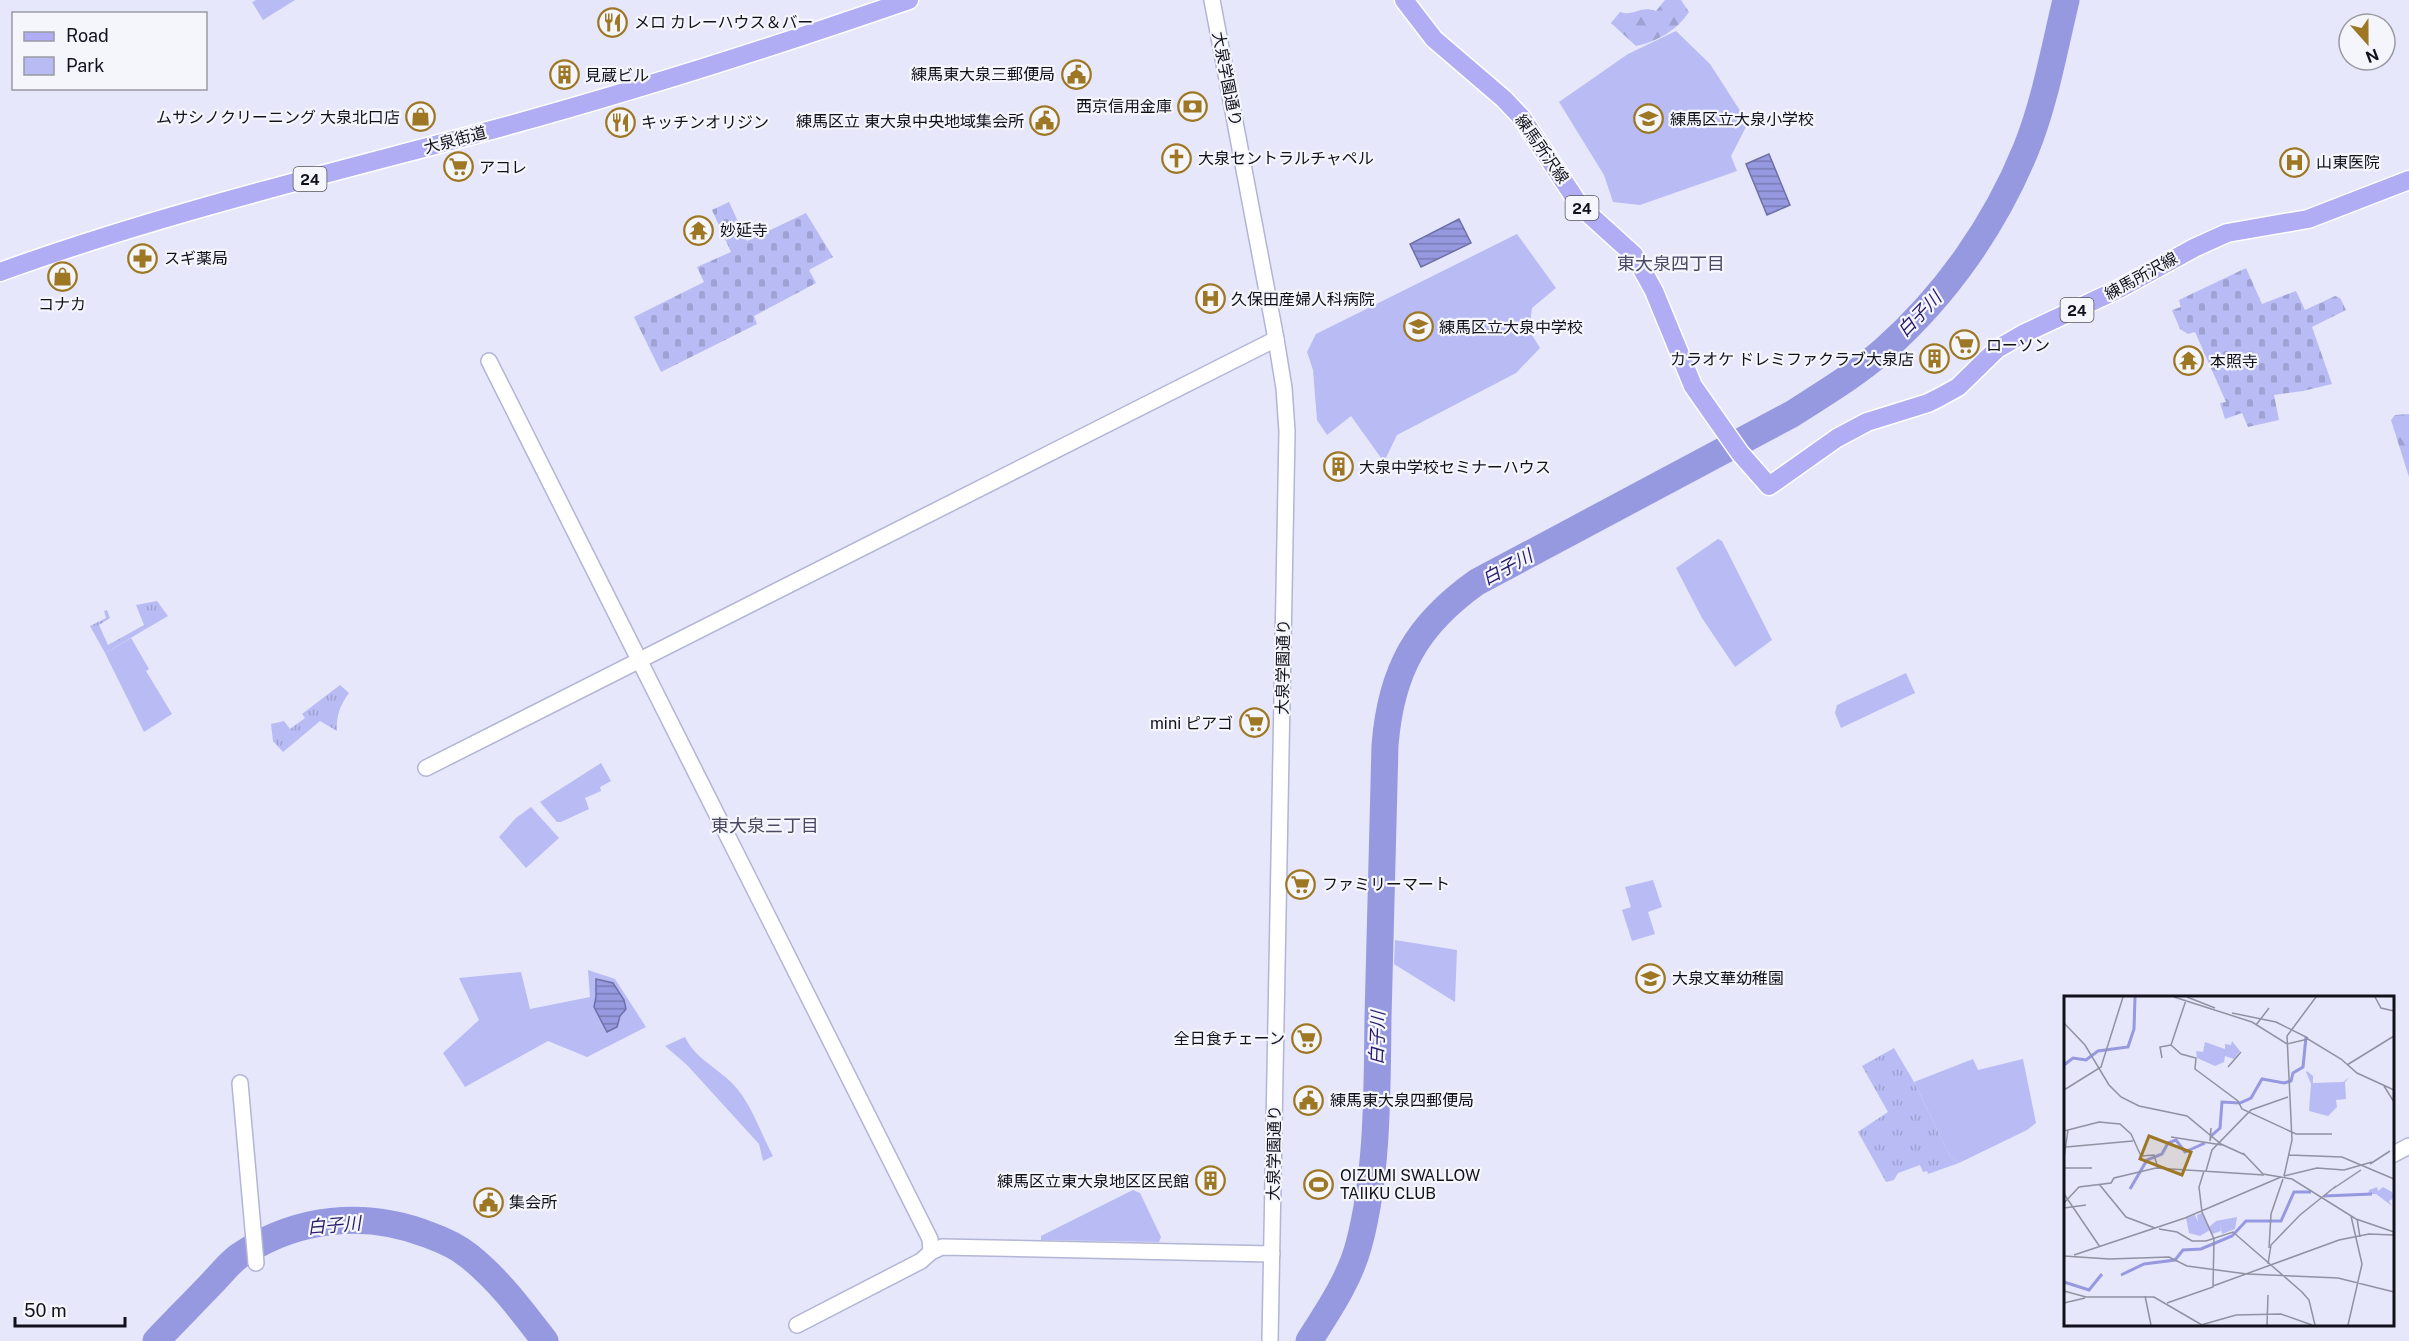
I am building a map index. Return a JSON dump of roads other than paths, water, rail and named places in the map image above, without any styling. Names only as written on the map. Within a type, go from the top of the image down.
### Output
[{"type":"main road","name":"大泉街道","points":[[0,272],[102,237],[179,214],[641,88],[734,60],[909,0]]},
{"type":"main road","name":"練馬所沢線","points":[[1404,0],[1434,39],[1504,99],[1522,118],[1580,206],[1634,255],[1654,291],[1693,386],[1740,453],[1769,486],[1837,438],[1867,422],[1940,397],[1958,387],[1997,349],[2023,334],[2119,289],[2194,248],[2227,233],[2308,219],[2409,180]]},
{"type":"street","name":"大泉学園通り","points":[[1212,0],[1276,339],[1284,388],[1287,431],[1270,1341]]},
{"type":"street","points":[[426,768],[1276,339]]},
{"type":"street","points":[[489,361],[930,1239],[931,1252]]},
{"type":"street","points":[[240,1083],[256,1263]]},
{"type":"street","points":[[2394,1154],[2409,1146]]},
{"type":"street","points":[[797,1325],[921,1261],[931,1252],[942,1247],[1272,1254]]},
{"type":"waterway","name":"白子川","points":[[1309,1341],[1350,1270],[1359,1244],[1370,1189],[1377,1103],[1385,745],[1393,694],[1410,652],[1438,615],[1477,582],[1792,414],[1863,367],[1907,328],[1928,306],[1967,257],[2014,177],[2039,113],[2066,0]]},
{"type":"waterway","name":"白子川","points":[[156,1341],[239,1256],[284,1233],[307,1226],[356,1220],[405,1227],[440,1239],[460,1250],[480,1265],[500,1286],[545,1341]]},
{"type":"place","name":"メロ カレーハウス＆バー","points":[[613,22]]},
{"type":"place","name":"練馬東大泉三郵便局","points":[[1076,74]]},
{"type":"place","name":"見蔵ビル","points":[[564,75]]},
{"type":"place","name":"西京信用金庫","points":[[1193,106]]},
{"type":"place","name":"ムサシノクリーニング 大泉北口店","points":[[421,117]]},
{"type":"place","name":"練馬区立大泉小学校","points":[[1649,119]]},
{"type":"place","name":"練馬区立 東大泉中央地域集会所","points":[[1045,121]]},
{"type":"place","name":"キッチンオリジン","points":[[620,122]]},
{"type":"place","name":"大泉セントラルチャペル","points":[[1177,158]]},
{"type":"place","name":"山東医院","points":[[2295,162]]},
{"type":"place","name":"アコレ","points":[[458,167]]},
{"type":"place","name":"妙延寺","points":[[699,230]]},
{"type":"place","name":"スギ薬局","points":[[143,258]]},
{"type":"place","name":"コナカ","points":[[62,276]]},
{"type":"place","name":"久保田産婦人科病院","points":[[1210,299]]},
{"type":"place","name":"練馬区立大泉中学校","points":[[1418,327]]},
{"type":"place","name":"ローソン","points":[[1965,345]]},
{"type":"place","name":"カラオケ ドレミファクラブ大泉店","points":[[1935,359]]},
{"type":"place","name":"本照寺","points":[[2189,361]]},
{"type":"place","name":"大泉中学校セミナーハウス","points":[[1338,467]]},
{"type":"place","name":"mini ピアゴ","points":[[1254,723]]},
{"type":"place","name":"ファミリーマート","points":[[1301,884]]},
{"type":"place","name":"大泉文華幼稚園","points":[[1651,978]]},
{"type":"place","name":"全日食チェーン","points":[[1306,1038]]},
{"type":"place","name":"練馬東大泉四郵便局","points":[[1309,1100]]},
{"type":"place","name":"練馬区立東大泉地区区民館","points":[[1210,1181]]},
{"type":"place","name":"OIZUMI SWALLOW TAIIKU CLUB","points":[[1319,1184]]},
{"type":"place","name":"集会所","points":[[488,1202]]},
{"type":"district","name":"東大泉四丁目","points":[[1671,263]]},
{"type":"district","name":"東大泉三丁目","points":[[765,825]]}]
